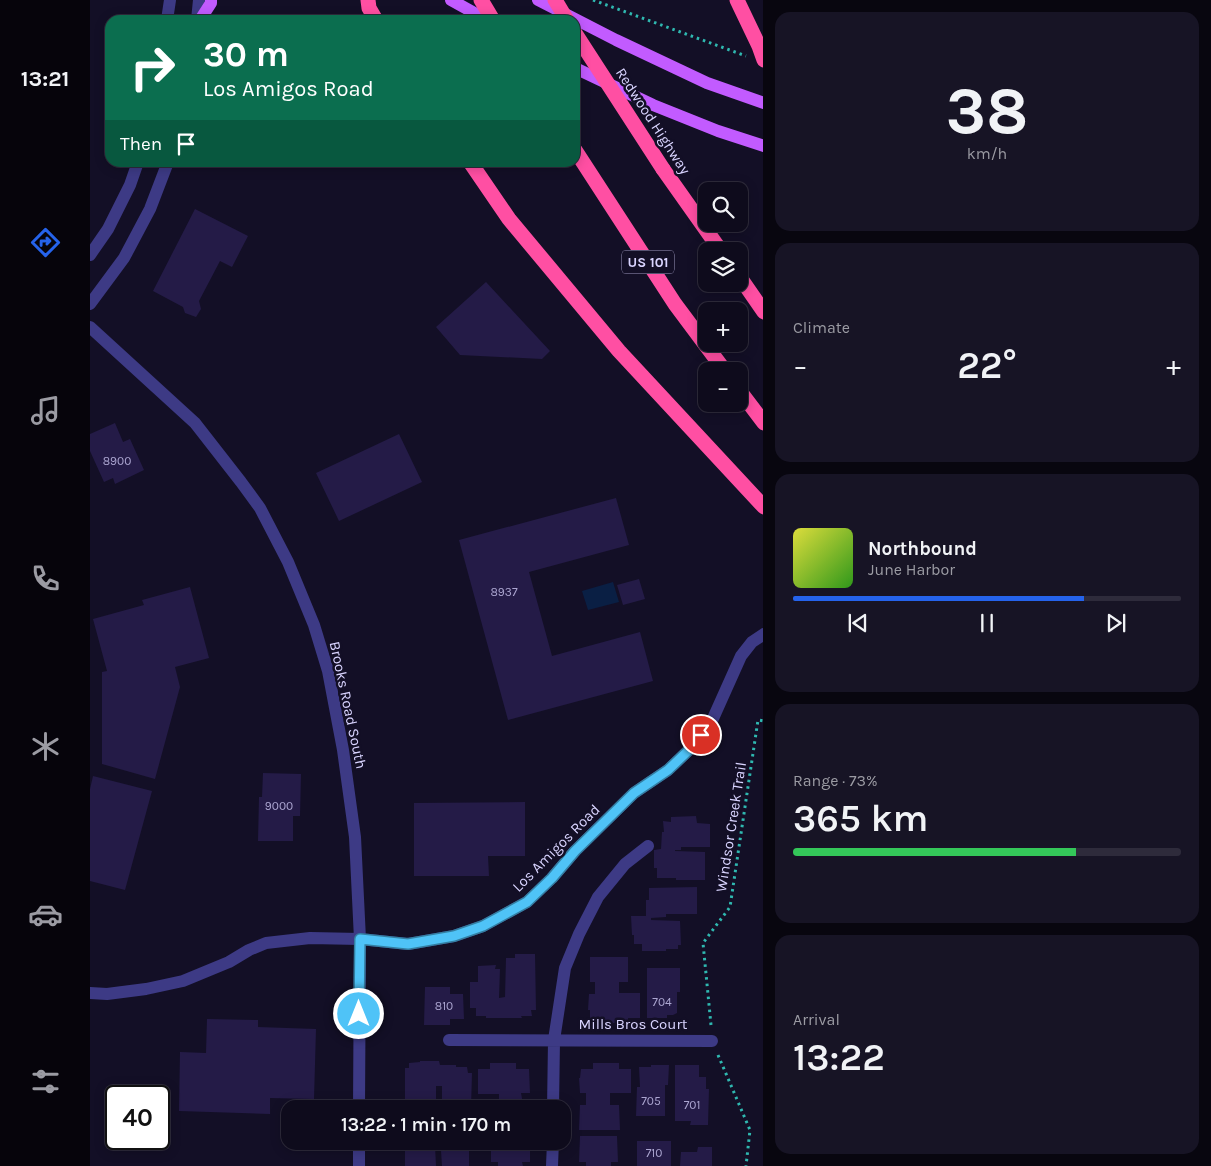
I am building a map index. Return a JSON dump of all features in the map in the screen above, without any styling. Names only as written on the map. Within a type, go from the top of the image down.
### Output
[{"type":"highway","points":[[368,0],[369,8],[373,15]]},
{"type":"highway","points":[[481,0],[490,15]]},
{"type":"highway","points":[[555,0],[564,15]]},
{"type":"highway","points":[[738,0],[759,46],[763,60]]},
{"type":"highway","name":"Redwood Highway","points":[[580,41],[663,169],[715,242]]},
{"type":"highway","name":"US 101","points":[[580,158],[675,304],[718,362]]},
{"type":"highway","points":[[473,167],[508,218],[619,351],[763,506]]},
{"type":"highway","points":[[748,289],[763,311]]},
{"type":"highway","points":[[748,402],[763,422]]},
{"type":"main road","points":[[202,15],[211,3],[211,0]]},
{"type":"main road","points":[[451,0],[478,15]]},
{"type":"main road","points":[[538,0],[567,15]]},
{"type":"main road","points":[[580,22],[707,83],[763,104]]},
{"type":"main road","points":[[580,70],[653,105],[718,131],[763,146]]},
{"type":"street","points":[[168,15],[170,0]]},
{"type":"street","points":[[198,15],[199,0]]},
{"type":"street","points":[[90,255],[108,229],[130,185],[136,167]]},
{"type":"street","points":[[90,304],[124,258],[150,209],[166,167]]},
{"type":"street","name":"Brooks Road South","points":[[90,327],[195,423],[241,482],[260,508],[288,562],[314,625],[328,671],[343,750],[355,837],[360,939],[359,1100]]},
{"type":"street","name":"Los Amigos Road","points":[[90,993],[107,994],[146,989],[183,980],[228,962],[248,950],[266,943],[310,938],[360,939],[408,944],[454,936],[483,926],[527,902],[634,793],[668,770],[691,748],[711,723],[741,656],[752,642],[763,635]]},
{"type":"street","points":[[553,1100],[554,1040],[566,968],[579,934],[598,897],[625,864],[648,846]]},
{"type":"street","name":"Mills Bros Court","points":[[449,1040],[712,1041]]},
{"type":"street","points":[[359,1150],[359,1166]]},
{"type":"street","points":[[552,1166],[553,1150]]},
{"type":"path","points":[[593,0],[740,54],[763,60]]},
{"type":"path","name":"Windsor Creek Trail","points":[[746,1166],[750,1130],[712,1041],[703,942],[730,908],[758,720],[763,721]]},
{"type":"water","points":[[613,582],[619,602],[588,610],[582,591]]},
{"type":"building","points":[[195,209],[248,236],[232,267],[220,261],[199,301],[201,309],[196,317],[185,313],[183,307],[153,291]]},
{"type":"building","points":[[486,282],[550,351],[542,359],[460,355],[436,327]]},
{"type":"building","points":[[115,423],[123,442],[130,439],[144,470],[115,484],[113,478],[104,482],[90,451],[90,434]]},
{"type":"building","points":[[399,434],[422,482],[339,521],[316,473]]},
{"type":"building","points":[[616,498],[629,545],[529,572],[552,656],[640,632],[653,681],[508,720],[459,540]]},
{"type":"building","points":[[639,579],[645,599],[623,605],[617,585]]},
{"type":"building","points":[[190,587],[209,658],[175,667],[180,687],[155,779],[102,764],[102,672],[107,671],[93,619],[144,605],[142,600]]},
{"type":"building","points":[[263,773],[301,774],[300,816],[293,816],[293,841],[258,841],[259,797],[262,797]]},
{"type":"building","points":[[93,776],[152,791],[125,890],[90,881],[90,789]]},
{"type":"building","points":[[525,802],[525,856],[488,856],[489,876],[414,876],[414,803]]},
{"type":"building","points":[[696,816],[697,823],[710,824],[710,847],[681,847],[681,850],[675,851],[705,852],[705,880],[657,878],[657,868],[654,868],[654,850],[661,849],[662,832],[664,832],[663,821],[671,822],[671,817]]},
{"type":"building","points":[[697,887],[697,914],[666,914],[666,917],[651,918],[651,920],[680,921],[681,945],[678,945],[678,949],[642,951],[642,944],[634,944],[631,916],[646,916],[646,900],[649,900],[649,888]]},
{"type":"building","points":[[515,954],[535,954],[536,1010],[531,1010],[532,1016],[521,1016],[522,1018],[486,1018],[486,1016],[476,1016],[476,1008],[470,1008],[470,982],[478,982],[478,966],[496,965],[495,969],[500,969],[499,998],[505,997],[506,958],[515,958]]},
{"type":"building","points":[[590,957],[628,957],[628,982],[619,982],[619,993],[640,993],[640,1018],[628,1018],[628,1023],[604,1023],[603,1018],[590,1018],[590,1010],[588,1010],[589,994],[595,994],[595,982],[590,982]]},
{"type":"building","points":[[647,968],[680,968],[680,992],[677,992],[677,1013],[667,1015],[667,1018],[647,1018]]},
{"type":"building","points":[[425,987],[450,987],[450,994],[463,994],[464,1019],[450,1019],[450,1025],[424,1025]]},
{"type":"building","points":[[207,1019],[258,1020],[258,1027],[316,1029],[314,1099],[270,1098],[270,1114],[179,1111],[180,1052],[206,1053]]},
{"type":"building","points":[[439,1061],[440,1065],[467,1067],[468,1073],[472,1073],[471,1100],[442,1100],[442,1086],[436,1086],[436,1100],[405,1100],[405,1068],[409,1068],[409,1063]]},
{"type":"building","points":[[490,1063],[516,1063],[516,1069],[529,1069],[530,1093],[521,1093],[522,1100],[499,1100],[499,1094],[478,1094],[478,1069],[490,1069]]},
{"type":"building","points":[[593,1063],[619,1063],[619,1069],[631,1069],[631,1093],[610,1093],[610,1105],[619,1105],[620,1130],[579,1130],[580,1105],[586,1105],[586,1093],[580,1093],[579,1078],[581,1069],[593,1069]]},
{"type":"building","points":[[651,1065],[669,1065],[668,1085],[665,1085],[665,1116],[636,1116],[637,1087],[640,1087],[639,1067],[651,1067]]},
{"type":"building","points":[[675,1065],[699,1065],[699,1077],[706,1077],[706,1089],[709,1089],[708,1125],[690,1125],[691,1121],[675,1121]]},
{"type":"building","points":[[580,1136],[617,1136],[618,1162],[611,1162],[611,1166],[586,1166],[586,1162],[579,1162]]},
{"type":"building","points":[[637,1141],[671,1141],[671,1166],[637,1166]]},
{"type":"building","points":[[698,1147],[712,1147],[712,1166],[680,1166],[681,1152],[697,1152]]},
{"type":"building","points":[[435,1150],[436,1166],[405,1166],[405,1151]]},
{"type":"building","points":[[469,1150],[469,1166],[442,1166],[441,1151]]},
{"type":"building","points":[[491,1150],[530,1150],[530,1162],[522,1162],[523,1166],[498,1166],[498,1162],[491,1162]]},
{"type":"route","points":[[359,1014],[360,939],[408,944],[454,936],[483,926],[527,902],[634,793],[668,770],[691,748],[701,735]]}]
